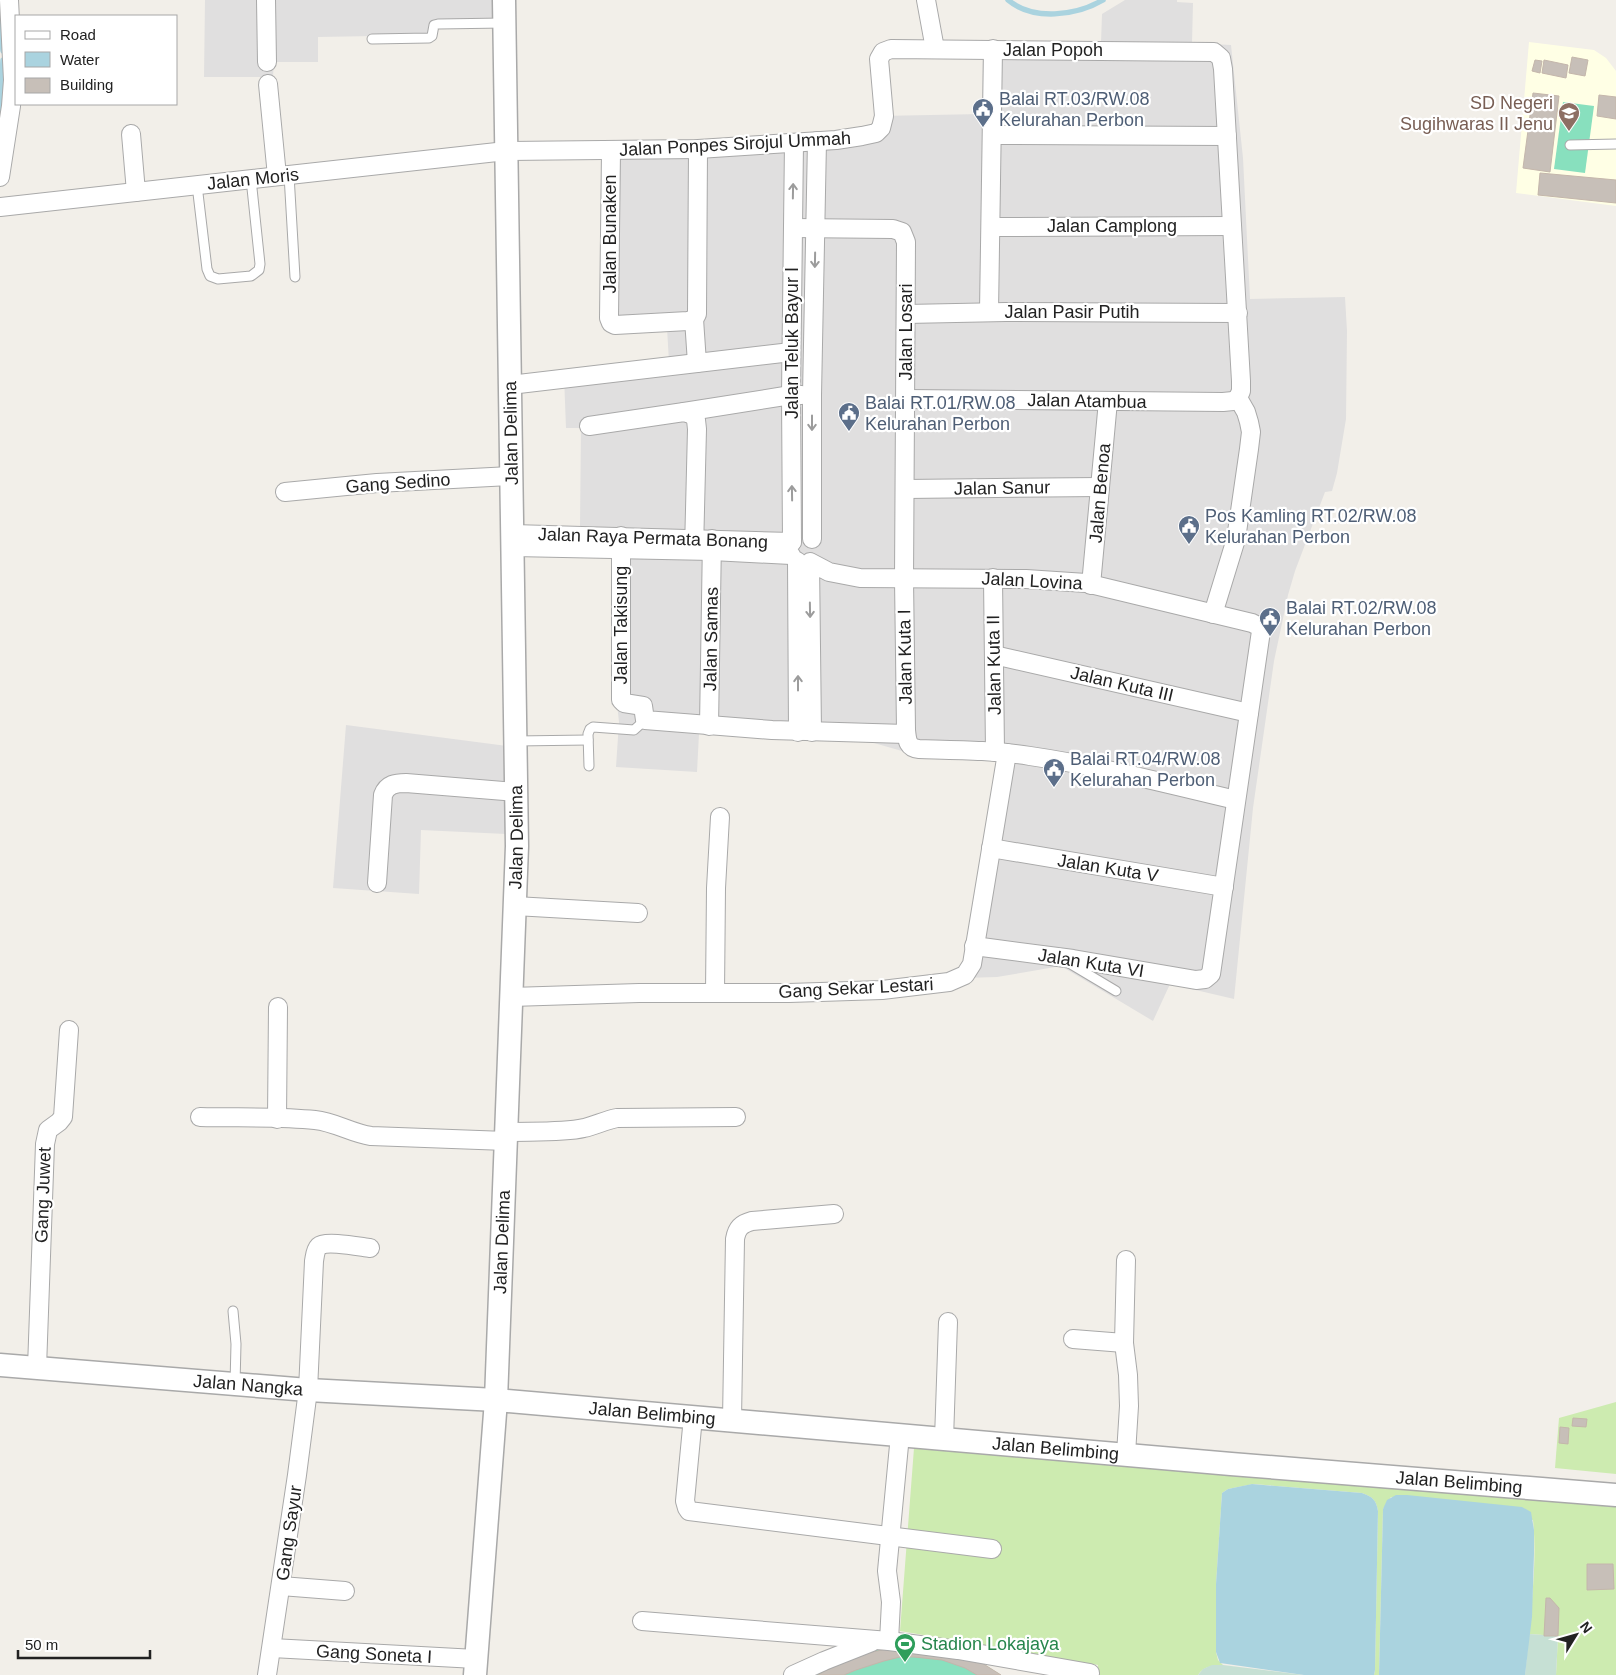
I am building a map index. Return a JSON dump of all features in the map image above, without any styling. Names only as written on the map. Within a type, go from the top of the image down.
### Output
[{"type":"street","points":[[0,178],[13,87],[9,0]]},
{"type":"street","points":[[266,0],[267,62]]},
{"type":"street","name":"Jalan Delima","points":[[476,1667],[496,1400],[515,906],[516,741],[504,0]]},
{"type":"street","points":[[926,0],[935,49]]},
{"type":"street","name":"Jalan Popoh","points":[[886,50],[894,48],[1214,52],[1220,55],[1223,69],[1227,136]]},
{"type":"street","points":[[989,312],[993,49]]},
{"type":"street","name":"Jalan Ponpes Sirojul Ummah","points":[[506,151],[698,149],[817,142],[871,135],[881,128],[884,116],[879,62],[880,56],[886,50]]},
{"type":"street","points":[[268,84],[283,176]]},
{"type":"street","points":[[131,134],[136,192]]},
{"type":"street","points":[[992,135],[1227,136],[1241,381],[1241,391],[1238,398],[1249,422],[1249,450],[1236,539],[1214,614]]},
{"type":"street","name":"Jalan Teluk Bayur I","points":[[798,555],[796,539],[804,536],[812,539],[812,395],[817,142]]},
{"type":"street","name":"Jalan Teluk Bayur I","points":[[794,143],[791,395],[805,732]]},
{"type":"street","points":[[697,362],[698,149]]},
{"type":"street","name":"Jalan Moris","points":[[0,207],[506,151]]},
{"type":"street","name":"Jalan Bunaken","points":[[611,151],[609,318],[611,323],[615,325],[688,321],[696,315]]},
{"type":"street","name":"Jalan Camplong","points":[[991,227],[1232,226]]},
{"type":"street","points":[[793,228],[816,228]]},
{"type":"street","name":"Jalan Losari","points":[[816,228],[898,230],[902,232],[904,237],[906,249],[904,579]]},
{"type":"street","name":"Jalan Pasir Putih","points":[[906,314],[989,312],[1238,313]]},
{"type":"street","points":[[792,319],[814,319]]},
{"type":"street","points":[[510,386],[791,352]]},
{"type":"street","points":[[589,426],[791,395],[812,395]]},
{"type":"street","name":"Jalan Atambua","points":[[905,398],[1223,402],[1233,401],[1238,398]]},
{"type":"street","name":"Jalan Benoa","points":[[1091,585],[1108,401]]},
{"type":"street","points":[[684,412],[693,415],[696,424],[694,544]]},
{"type":"street","name":"Gang Sedino","points":[[286,492],[377,483],[512,476]]},
{"type":"street","name":"Jalan Sanur","points":[[905,489],[1100,487]]},
{"type":"street","name":"Jalan Raya Permata Bonang","points":[[513,540],[694,544],[798,555]]},
{"type":"street","name":"Jalan Takisung","points":[[621,543],[621,700],[624,704],[643,706],[645,720]]},
{"type":"street","name":"Jalan Samas","points":[[709,726],[712,545]]},
{"type":"street","name":"Jalan Lovina","points":[[798,555],[829,572],[849,577],[904,579],[993,578],[1071,582],[1252,623],[1258,626],[1260,632],[1249,712]]},
{"type":"street","name":"Jalan Kuta II","points":[[974,946],[991,848],[1001,752],[994,655],[993,578]]},
{"type":"street","name":"Jalan Kuta I","points":[[904,579],[906,734]]},
{"type":"street","name":"Jalan Kuta III","points":[[994,655],[1249,712]]},
{"type":"street","points":[[1224,887],[1249,712]]},
{"type":"street","points":[[645,720],[805,732],[906,734],[908,742],[914,749],[1001,752],[1066,762],[1236,800]]},
{"type":"street","points":[[377,884],[383,795],[388,787],[393,784],[406,783],[516,792]]},
{"type":"street","points":[[715,993],[714,945],[720,817]]},
{"type":"street","name":"Jalan Kuta V","points":[[991,848],[1224,887]]},
{"type":"street","name":"Jalan Kuta VI","points":[[974,946],[1059,957],[1196,980],[1207,978],[1211,974],[1212,969],[1224,887]]},
{"type":"street","points":[[515,906],[638,913]]},
{"type":"street","name":"Gang Sekar Lestari","points":[[511,997],[639,993],[852,992],[938,984],[965,975],[972,964],[974,946]]},
{"type":"street","points":[[277,1118],[278,1007]]},
{"type":"street","name":"Gang Juwet","points":[[37,1368],[45,1144],[48,1130],[60,1122],[63,1117],[69,1030]]},
{"type":"street","points":[[200,1117],[277,1118],[321,1121],[334,1124],[352,1132],[371,1136],[506,1136],[589,1127],[617,1118],[736,1117]]},
{"type":"street","points":[[732,1420],[735,1239],[738,1230],[742,1224],[752,1222],[834,1214]]},
{"type":"street","name":"Gang Sayur","points":[[268,1675],[308,1390],[316,1251],[321,1244],[370,1248]]},
{"type":"street","points":[[1126,1260],[1124,1342],[1129,1393],[1126,1454]]},
{"type":"street","points":[[944,1439],[948,1322]]},
{"type":"street","points":[[1073,1339],[1124,1342]]},
{"type":"street","name":"Jalan Nangka","points":[[0,1365],[308,1390],[496,1400]]},
{"type":"street","name":"Jalan Belimbing","points":[[496,1400],[1616,1495]]},
{"type":"street","points":[[693,1417],[685,1501],[689,1511],[992,1549]]},
{"type":"street","points":[[883,1641],[891,1602],[887,1571],[900,1435]]},
{"type":"street","points":[[280,1586],[345,1591]]},
{"type":"street","points":[[642,1620],[883,1641],[967,1651],[1090,1673]]},
{"type":"street","points":[[793,1675],[824,1661],[883,1641]]},
{"type":"street","name":"Gang Soneta I","points":[[272,1648],[476,1667]]},
{"type":"lane","points":[[372,40],[429,38],[432,36],[434,25],[438,24],[505,23]]},
{"type":"lane","points":[[1570,146],[1616,144]]},
{"type":"lane","points":[[283,176],[296,277]]},
{"type":"lane","points":[[197,185],[207,269],[210,276],[218,279],[251,276],[259,270],[260,264],[251,179]]},
{"type":"lane","points":[[589,766],[588,731],[594,727],[634,730],[645,720]]},
{"type":"lane","points":[[516,741],[588,740]]},
{"type":"lane","points":[[1059,957],[1116,990]]},
{"type":"lane","points":[[233,1312],[236,1344],[234,1384]]},
{"type":"shaded area","points":[[205,0],[498,0],[499,19],[431,22],[431,35],[318,37],[318,62],[274,62],[273,77],[204,77]]},
{"type":"shaded area","points":[[1125,0],[1177,0],[1177,2],[1193,3],[1192,43],[1231,45],[1243,158],[1250,299],[1345,297],[1347,331],[1346,419],[1337,473],[1332,491],[1325,492],[1295,571],[1274,661],[1253,808],[1234,999],[1170,984],[1153,1021],[1061,966],[997,977],[963,978],[1001,760],[909,753],[874,743],[849,740],[699,734],[697,772],[616,767],[619,722],[616,695],[616,556],[580,527],[581,428],[566,428],[564,376],[669,362],[667,328],[605,330],[606,145],[797,137],[872,127],[879,116],[982,114],[983,41],[1101,43],[1102,14]]},
{"type":"shaded area","name":"SD Negeri Sugihwaras II Jenu","points":[[1529,42],[1594,50],[1606,58],[1616,71],[1616,206],[1516,193]]},
{"type":"shaded area","points":[[346,725],[507,746],[506,834],[421,830],[419,894],[333,888]]},
{"type":"shaded area","points":[[1529,1634],[1558,1636],[1556,1675],[1525,1675]]},
{"type":"shaded area","points":[[1212,1665],[1304,1675],[1198,1675],[1203,1669]]},
{"type":"green space","points":[[1563,102],[1594,106],[1585,173],[1554,169]]},
{"type":"green space","points":[[1616,1402],[1616,1474],[1555,1468],[1559,1418]]},
{"type":"green space","points":[[914,1448],[1013,1452],[1616,1504],[1616,1675],[1556,1675],[1558,1636],[1529,1634],[1533,1592],[1533,1520],[1391,1497],[1383,1509],[1379,1675],[1374,1675],[1378,1511],[1375,1502],[1362,1493],[1253,1484],[1228,1489],[1222,1493],[1216,1584],[1216,1652],[1218,1660],[1223,1665],[1206,1668],[1198,1675],[1096,1675],[1098,1665],[900,1631]]},
{"type":"green space","name":"Stadion Lokajaya","points":[[869,1645],[974,1658],[1001,1675],[801,1675]]},
{"type":"water","points":[[1252,1484],[1362,1493],[1375,1502],[1378,1511],[1374,1675],[1304,1675],[1220,1663],[1216,1652],[1216,1584],[1222,1493],[1228,1489]]},
{"type":"water","points":[[1396,1495],[1522,1507],[1531,1512],[1534,1530],[1532,1617],[1525,1675],[1379,1675],[1383,1509],[1387,1500]]},
{"type":"building","points":[[1572,57],[1588,60],[1585,76],[1569,73]]},
{"type":"building","points":[[1535,60],[1542,61],[1540,73],[1532,71]]},
{"type":"building","points":[[1544,60],[1568,65],[1566,78],[1542,73]]},
{"type":"building","points":[[1533,93],[1559,96],[1550,172],[1523,168]]},
{"type":"building","points":[[1599,95],[1616,97],[1616,119],[1597,116]]},
{"type":"building","points":[[1540,173],[1616,180],[1616,203],[1538,195]]},
{"type":"building","points":[[1573,1418],[1587,1419],[1586,1427],[1572,1426]]},
{"type":"building","points":[[1560,1427],[1569,1428],[1568,1444],[1559,1443]]},
{"type":"building","points":[[1587,1564],[1613,1564],[1614,1589],[1587,1590]]},
{"type":"building","points":[[1546,1598],[1550,1598],[1559,1608],[1558,1636],[1544,1636]]},
{"type":"building","points":[[887,1649],[974,1658],[1001,1675],[977,1675],[965,1668],[942,1660],[900,1657],[844,1675],[818,1675],[867,1653]]},
{"type":"waterway","points":[[1008,0],[1018,7],[1030,11],[1055,14],[1080,10],[1103,0]]},
{"type":"waterway","points":[[0,21],[3,51]]},
{"type":"waterway","points":[[0,109],[3,60]]},
{"type":"place","name":"Balai RT.03/RW.08 Kelurahan Perbon","points":[[983,128]]},
{"type":"place","name":"SD Negeri Sugihwaras II Jenu","points":[[1569,132]]},
{"type":"place","name":"Balai RT.01/RW.08 Kelurahan Perbon","points":[[849,432]]},
{"type":"place","name":"Pos Kamling RT.02/RW.08 Kelurahan Perbon","points":[[1189,545]]},
{"type":"place","name":"Balai RT.02/RW.08 Kelurahan Perbon","points":[[1270,637]]},
{"type":"place","name":"Balai RT.04/RW.08 Kelurahan Perbon","points":[[1054,788]]},
{"type":"place","name":"Stadion Lokajaya","points":[[905,1663]]}]
